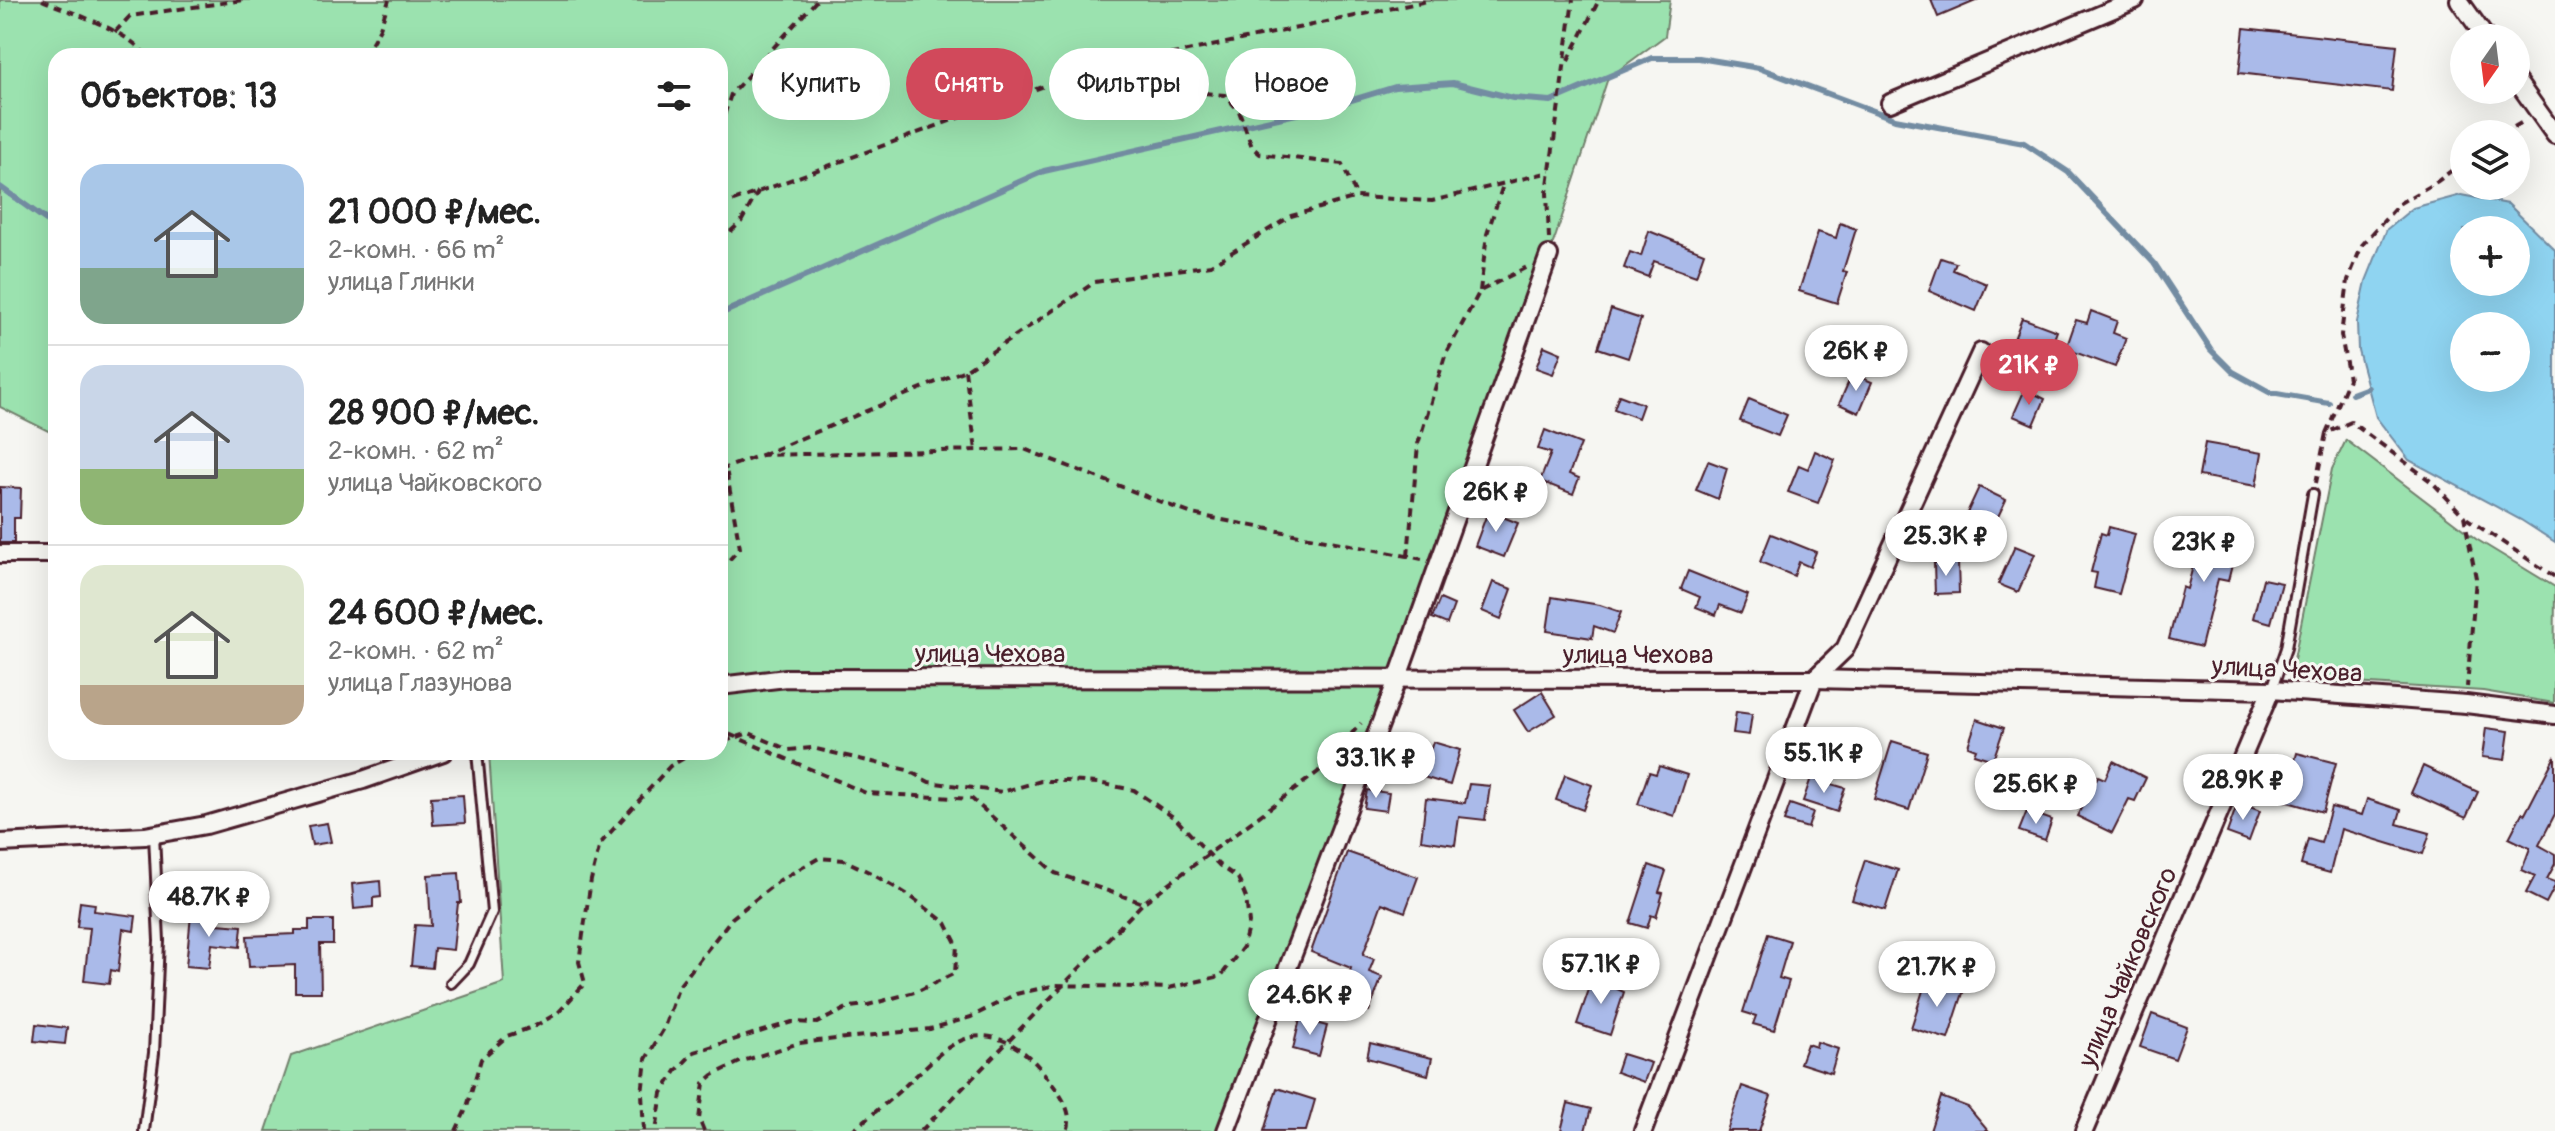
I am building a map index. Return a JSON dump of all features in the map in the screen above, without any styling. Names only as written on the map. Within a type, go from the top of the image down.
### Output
[{"type":"street","points":[[1890,103],[2135,0]]},
{"type":"street","points":[[2459,0],[2476,24]]},
{"type":"street","points":[[2530,100],[2555,135]]},
{"type":"street","points":[[1226,1131],[1398,677],[1549,255]]},
{"type":"street","points":[[1643,1131],[1814,679],[1845,649],[1981,352]]},
{"type":"street","points":[[0,554],[48,554]]},
{"type":"street","name":"улица Чехова","points":[[728,685],[786,678],[1814,679],[2271,690],[2466,704],[2555,715]]},
{"type":"street","name":"улица Чайковского","points":[[2084,1131],[2271,690]]},
{"type":"street","points":[[0,843],[154,835],[220,821],[363,780],[420,760]]},
{"type":"lane","points":[[2271,690],[2286,648],[2313,494]]},
{"type":"lane","points":[[451,983],[469,964],[492,912],[478,760]]},
{"type":"lane","points":[[144,1131],[154,1053],[159,941],[154,835]]},
{"type":"path","points":[[42,0],[115,32],[140,48]]},
{"type":"path","points":[[115,32],[130,16],[243,0]]},
{"type":"path","points":[[369,48],[380,28],[389,0]]},
{"type":"path","points":[[728,103],[731,94],[817,0]]},
{"type":"path","points":[[1202,48],[1432,0]]},
{"type":"path","points":[[1480,291],[1549,255],[1547,193],[1573,0]]},
{"type":"path","points":[[1565,67],[1599,0]]},
{"type":"path","points":[[728,203],[1049,84]]},
{"type":"path","points":[[1209,94],[1225,95],[1239,111],[1252,147],[1260,154],[1342,164],[1357,197]]},
{"type":"path","points":[[728,467],[965,370],[1095,282],[1211,265],[1291,216],[1357,197],[1432,201],[1550,172]]},
{"type":"path","points":[[2313,494],[2326,433],[2349,379],[2341,335],[2348,280],[2362,245],[2400,203],[2450,172]]},
{"type":"path","points":[[1408,557],[1418,444],[1445,356],[1480,291],[1487,234],[1504,183]]},
{"type":"path","points":[[728,234],[741,222],[760,190]]},
{"type":"path","points":[[965,370],[976,450]]},
{"type":"path","points":[[2326,433],[2351,422],[2432,482],[2464,516],[2555,577]]},
{"type":"path","points":[[761,455],[1024,449],[1192,514],[1432,561]]},
{"type":"path","points":[[728,492],[740,548],[728,561]]},
{"type":"path","points":[[2464,516],[2476,578],[2466,704]]},
{"type":"path","points":[[921,1131],[1143,903],[1318,772],[1365,718]]},
{"type":"path","points":[[704,1131],[699,1119],[704,1083],[740,1062],[799,1043],[930,1029],[971,1017],[1016,994],[1064,984],[1169,988],[1221,976],[1243,947],[1249,923],[1246,898],[1238,878],[1219,865],[1176,819],[1134,790],[1098,783],[1041,781],[1002,792],[929,782],[907,770],[812,748],[789,750],[749,733],[728,740]]},
{"type":"path","points":[[728,734],[866,793],[972,799],[1055,873],[1143,903]]},
{"type":"path","points":[[456,1131],[467,1107],[481,1059],[507,1036],[558,1013],[585,983],[579,962],[591,880],[600,844],[670,766],[681,760]]},
{"type":"path","points":[[644,1131],[642,1094],[646,1059],[663,1030],[679,986],[732,918],[780,880],[819,858],[844,860],[910,896],[946,923],[957,945],[955,973],[918,991],[849,1007],[817,1023],[792,1022],[694,1052],[676,1071],[662,1093],[656,1131]]},
{"type":"path","points":[[851,1131],[955,1043],[982,1037],[1008,1042],[1026,1052],[1063,1098],[1070,1124],[1067,1131]]},
{"type":"green space","points":[[0,0],[1670,0],[1665,36],[1608,78],[1556,235],[1226,1131],[266,1131],[291,1056],[504,983],[490,760],[728,760],[728,48],[48,48],[48,431],[0,407]]},
{"type":"green space","points":[[2346,440],[2476,539],[2555,587],[2554,703],[2483,691],[2290,679],[2332,469]]},
{"type":"water","points":[[2450,198],[2508,204],[2520,216],[2450,216],[2450,296],[2530,296],[2530,226],[2555,250],[2555,542],[2521,520],[2409,460],[2376,417],[2358,350],[2357,322],[2366,281],[2387,229],[2413,208]]},
{"type":"building","points":[[1931,0],[1978,0],[1938,17]]},
{"type":"building","points":[[2244,28],[2397,45],[2392,91],[2239,73]]},
{"type":"building","points":[[1840,223],[1856,229],[1837,303],[1799,291],[1818,232],[1836,238]]},
{"type":"building","points":[[1649,231],[1704,253],[1696,276],[1654,261],[1648,277],[1624,268],[1630,252],[1641,256]]},
{"type":"building","points":[[1941,258],[1956,263],[1953,270],[1987,284],[1976,311],[1929,291]]},
{"type":"building","points":[[1611,309],[1641,319],[1628,358],[1598,348]]},
{"type":"building","points":[[2091,311],[2117,321],[2113,333],[2126,338],[2115,367],[2066,349],[2076,320],[2087,323]]},
{"type":"building","points":[[2022,318],[2057,331],[2048,355],[2013,342]]},
{"type":"building","points":[[1544,346],[1561,353],[1553,374],[1536,368]]},
{"type":"building","points":[[1852,374],[1872,382],[1859,413],[1839,404]]},
{"type":"building","points":[[2025,389],[2045,399],[2034,425],[2013,416]]},
{"type":"building","points":[[1619,395],[1643,404],[1638,418],[1614,409]]},
{"type":"building","points":[[1749,399],[1787,415],[1778,436],[1740,421]]},
{"type":"building","points":[[1545,430],[1581,444],[1569,474],[1579,478],[1573,494],[1540,481],[1551,453],[1538,449]]},
{"type":"building","points":[[2205,443],[2262,453],[2256,486],[2199,476]]},
{"type":"building","points":[[1815,451],[1835,460],[1818,503],[1788,492],[1799,465],[1808,469]]},
{"type":"building","points":[[1708,461],[1727,468],[1718,499],[1696,490]]},
{"type":"building","points":[[0,487],[21,488],[20,518],[14,518],[14,543],[0,543]]},
{"type":"building","points":[[1979,487],[2006,500],[1993,527],[1966,515]]},
{"type":"building","points":[[1488,511],[1518,523],[1504,557],[1475,546]]},
{"type":"building","points":[[2204,524],[2240,533],[2228,581],[2218,579],[2201,647],[2169,639],[2182,587],[2187,589]]},
{"type":"building","points":[[2109,527],[2135,534],[2119,594],[2094,588],[2097,573],[2091,572],[2101,533],[2107,535]]},
{"type":"building","points":[[1771,534],[1816,552],[1810,567],[1799,562],[1794,576],[1760,562]]},
{"type":"building","points":[[2015,546],[2035,554],[2018,592],[1998,584]]},
{"type":"building","points":[[1958,562],[1959,593],[1935,594],[1934,563]]},
{"type":"building","points":[[1688,571],[1748,595],[1741,613],[1720,605],[1716,615],[1696,607],[1700,597],[1681,589]]},
{"type":"building","points":[[2263,579],[2282,583],[2271,623],[2253,618]]},
{"type":"building","points":[[1493,582],[1512,589],[1501,619],[1482,611]]},
{"type":"building","points":[[1552,597],[1621,612],[1613,633],[1594,626],[1592,638],[1547,631]]},
{"type":"building","points":[[1440,599],[1454,605],[1447,624],[1432,618]]},
{"type":"building","points":[[1542,692],[1556,715],[1528,732],[1514,710]]},
{"type":"building","points":[[1736,712],[1752,714],[1749,735],[1733,733]]},
{"type":"building","points":[[1977,719],[2004,728],[1993,760],[1974,754],[1976,749],[1968,746]]},
{"type":"building","points":[[2486,728],[2509,731],[2505,760],[2482,757]]},
{"type":"building","points":[[1892,741],[1927,752],[1909,810],[1874,799]]},
{"type":"building","points":[[1433,742],[1460,750],[1450,785],[1380,764],[1385,747],[1427,760]]},
{"type":"building","points":[[2297,753],[2336,763],[2323,812],[2284,801]]},
{"type":"building","points":[[2555,756],[2555,814],[2539,845],[2555,854],[2555,864],[2547,879],[2555,882],[2555,886],[2546,903],[2526,893],[2535,876],[2522,870],[2530,848],[2509,838]]},
{"type":"building","points":[[2113,761],[2146,778],[2135,801],[2129,799],[2112,833],[2077,816],[2098,776],[2105,779]]},
{"type":"building","points":[[1659,766],[1687,775],[1674,816],[1638,804],[1649,772],[1656,774]]},
{"type":"building","points":[[2423,766],[2478,792],[2466,818],[2411,793]]},
{"type":"building","points":[[1565,775],[1592,785],[1583,810],[1556,800]]},
{"type":"building","points":[[1811,778],[1845,788],[1837,812],[1803,801]]},
{"type":"building","points":[[1469,784],[1490,786],[1485,820],[1459,817],[1455,845],[1421,840],[1426,798],[1465,803]]},
{"type":"building","points":[[1367,790],[1389,793],[1386,811],[1364,808]]},
{"type":"building","points":[[463,795],[465,823],[433,825],[431,797]]},
{"type":"building","points":[[2367,799],[2401,810],[2397,824],[2430,833],[2423,854],[2341,829],[2330,873],[2301,865],[2308,839],[2321,843],[2331,807],[2362,815]]},
{"type":"building","points":[[2238,802],[2260,811],[2249,841],[2227,833]]},
{"type":"building","points":[[1790,804],[1813,812],[1808,828],[1784,821]]},
{"type":"building","points":[[2027,811],[2052,820],[2045,840],[2019,831]]},
{"type":"building","points":[[327,823],[331,842],[312,845],[308,826]]},
{"type":"building","points":[[1347,852],[1418,877],[1405,912],[1382,903],[1363,955],[1374,959],[1369,972],[1382,977],[1369,1011],[1345,1002],[1347,997],[1342,995],[1351,968],[1311,952]]},
{"type":"building","points":[[1865,860],[1898,870],[1885,910],[1852,900]]},
{"type":"building","points":[[1649,865],[1666,871],[1656,917],[1651,915],[1647,928],[1630,923]]},
{"type":"building","points":[[459,873],[461,903],[458,903],[453,950],[434,948],[432,968],[411,966],[415,925],[431,926],[428,875]]},
{"type":"building","points":[[172,876],[189,878],[186,904],[169,902]]},
{"type":"building","points":[[380,881],[381,897],[373,898],[373,907],[354,909],[352,884]]},
{"type":"building","points":[[80,902],[95,904],[94,911],[136,916],[134,931],[123,929],[118,972],[111,970],[109,984],[84,981],[90,928],[77,927]]},
{"type":"building","points":[[191,915],[217,918],[217,924],[242,926],[240,947],[212,944],[209,968],[186,966]]},
{"type":"building","points":[[309,920],[333,920],[333,944],[320,944],[321,992],[295,992],[295,965],[249,967],[247,936],[295,934],[295,930],[309,930]]},
{"type":"building","points":[[1768,934],[1790,941],[1779,978],[1789,981],[1774,1030],[1753,1024],[1756,1016],[1743,1012]]},
{"type":"building","points":[[1601,976],[1619,982],[1617,989],[1624,992],[1610,1035],[1577,1024],[1592,981],[1599,983]]},
{"type":"building","points":[[1927,978],[1964,990],[1948,1039],[1911,1028]]},
{"type":"building","points":[[2152,1014],[2187,1027],[2175,1059],[2140,1047]]},
{"type":"building","points":[[1300,1019],[1327,1026],[1319,1056],[1293,1049]]},
{"type":"building","points":[[36,1024],[67,1028],[65,1044],[34,1041]]},
{"type":"building","points":[[1817,1042],[1838,1049],[1831,1073],[1800,1063],[1807,1044],[1816,1047]]},
{"type":"building","points":[[1370,1043],[1432,1058],[1428,1075],[1367,1058]]},
{"type":"building","points":[[1622,1054],[1651,1063],[1644,1082],[1616,1072]]},
{"type":"building","points":[[1742,1086],[1771,1096],[1759,1131],[1727,1131]]},
{"type":"building","points":[[1277,1088],[1315,1100],[1306,1131],[1264,1131]]},
{"type":"building","points":[[1941,1097],[1968,1107],[1988,1131],[1930,1131]]},
{"type":"building","points":[[1568,1103],[1591,1109],[1585,1131],[1561,1131]]},
{"type":"waterway","points":[[728,310],[1044,171],[1332,106],[1395,87],[1453,83],[1513,98],[1551,101],[1652,58],[1699,58],[1759,68],[1895,119],[2024,143],[2068,172],[2154,263],[2211,350],[2233,372],[2271,393],[2329,403]]},
{"type":"waterway","points":[[0,187],[48,221]]},
{"type":"waterway","points":[[2352,394],[2368,388]]}]
